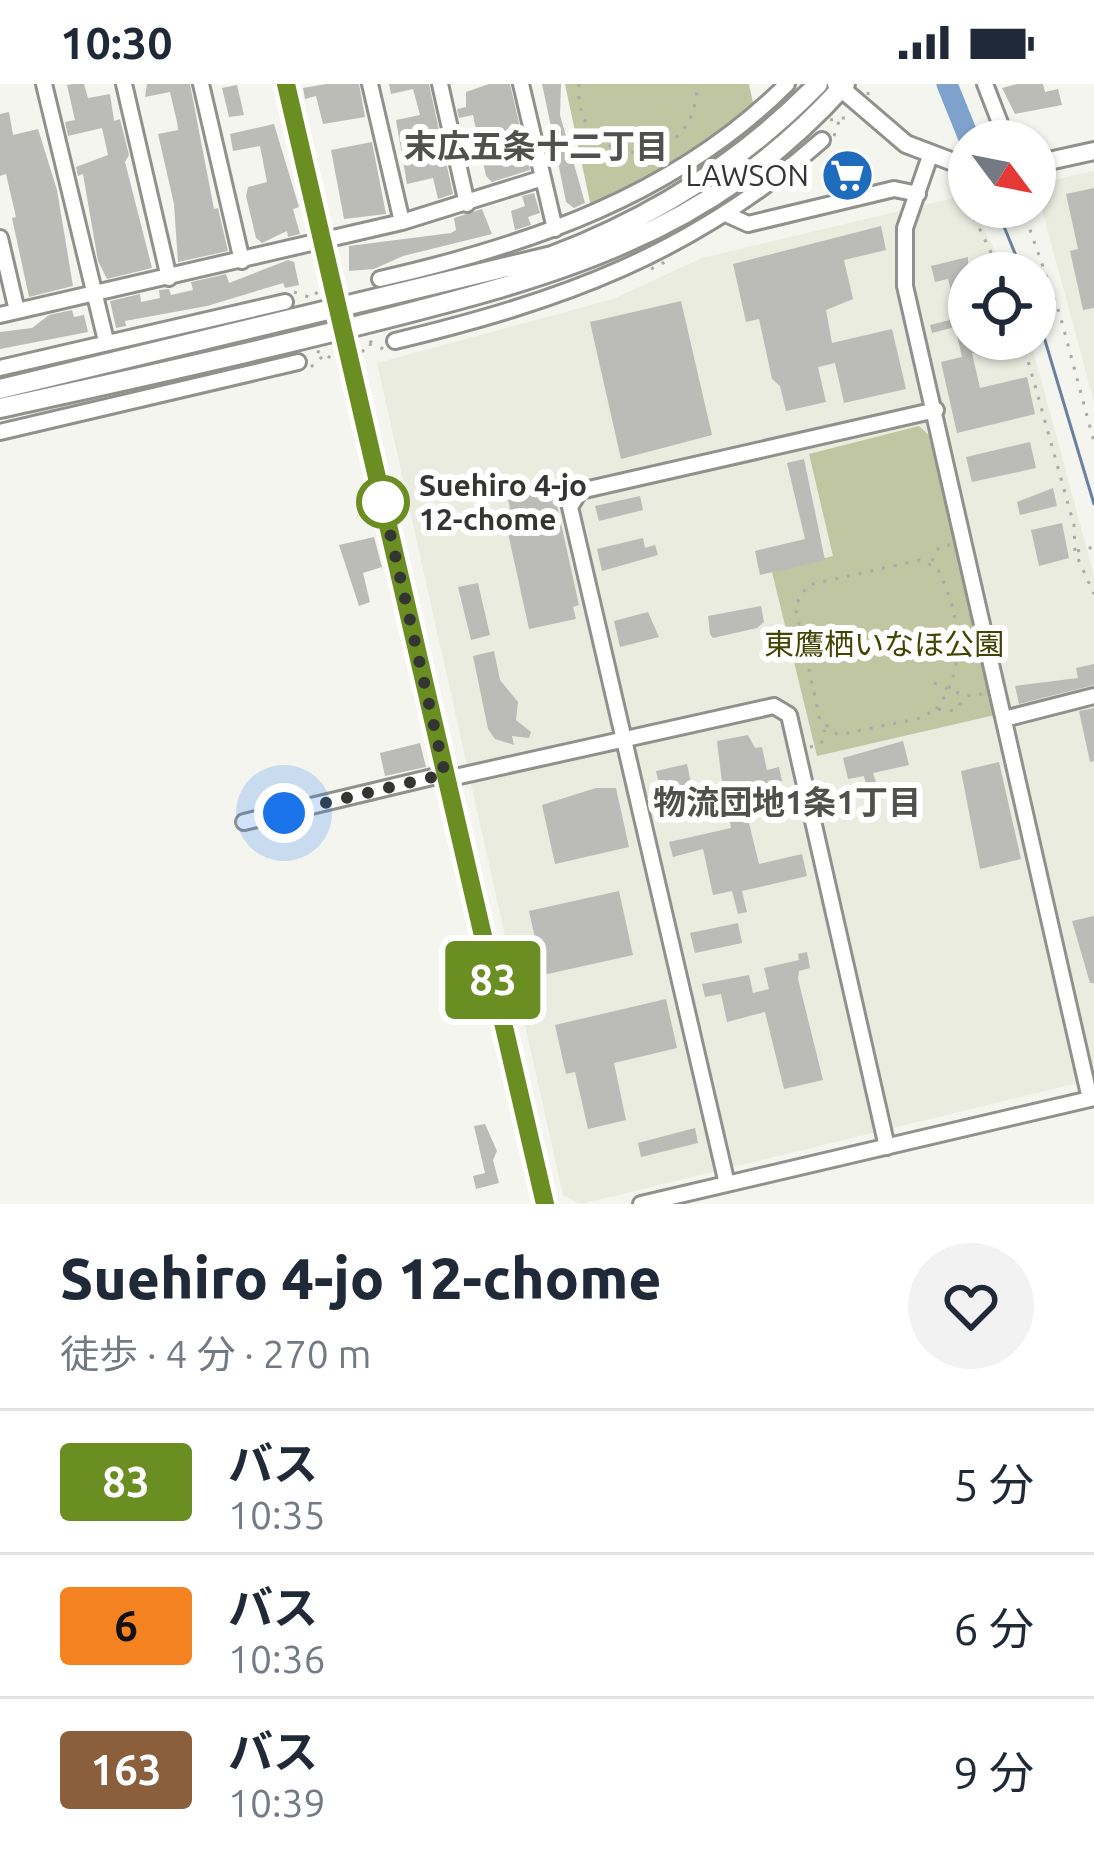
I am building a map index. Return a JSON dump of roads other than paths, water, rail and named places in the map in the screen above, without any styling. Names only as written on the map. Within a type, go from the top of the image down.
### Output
[{"type":"highway","points":[[0,408],[249,362],[425,279],[552,256],[645,214],[741,154],[818,84]]},
{"type":"highway","points":[[0,389],[230,336],[340,321],[526,284],[679,218],[786,141],[840,86]]},
{"type":"main road","points":[[840,86],[895,137],[948,164]]},
{"type":"main road","points":[[1056,159],[1094,151]]},
{"type":"street","points":[[44,84],[106,341]]},
{"type":"street","points":[[124,84],[169,278]]},
{"type":"street","points":[[201,84],[242,261]]},
{"type":"street","points":[[286,84],[545,1204]]},
{"type":"street","points":[[370,84],[402,222]]},
{"type":"street","points":[[440,84],[467,204]]},
{"type":"street","points":[[521,84],[556,229]]},
{"type":"street","points":[[380,279],[425,279],[626,199],[697,159],[787,84]]},
{"type":"street","points":[[985,84],[999,120]]},
{"type":"street","points":[[395,341],[612,277],[728,215],[821,140]]},
{"type":"street","points":[[786,141],[800,159]]},
{"type":"street","points":[[641,1204],[1092,1099],[995,690],[968,542],[905,286],[904,228],[930,156]]},
{"type":"street","points":[[0,315],[402,222],[543,178]]},
{"type":"street","points":[[728,215],[748,224],[894,189],[918,194]]},
{"type":"street","points":[[0,238],[17,311]]},
{"type":"street","points":[[526,284],[532,304]]},
{"type":"street","points":[[0,368],[290,297]]},
{"type":"street","points":[[226,315],[230,336]]},
{"type":"street","points":[[0,432],[249,362],[298,362]]},
{"type":"street","points":[[727,1184],[571,507],[580,491],[936,410]]},
{"type":"street","points":[[1004,718],[1094,696]]},
{"type":"street","points":[[244,822],[774,706],[789,716],[887,1147]]},
{"type":"waterway","points":[[947,84],[962,120]]},
{"type":"waterway","points":[[1005,228],[1014,252]]},
{"type":"waterway","points":[[1051,360],[1094,504]]},
{"type":"place","name":"LAWSON","points":[[848,175]]},
{"type":"place","name":"Suehiro 4-jo 12-chome","points":[[383,502]]},
{"type":"district","name":"末広五条十二丁目","points":[[536,145]]},
{"type":"district","name":"物流団地1条1丁目","points":[[787,801]]},
{"type":"park label","name":"東鷹栖いなほ公園","points":[[884,644]]}]
